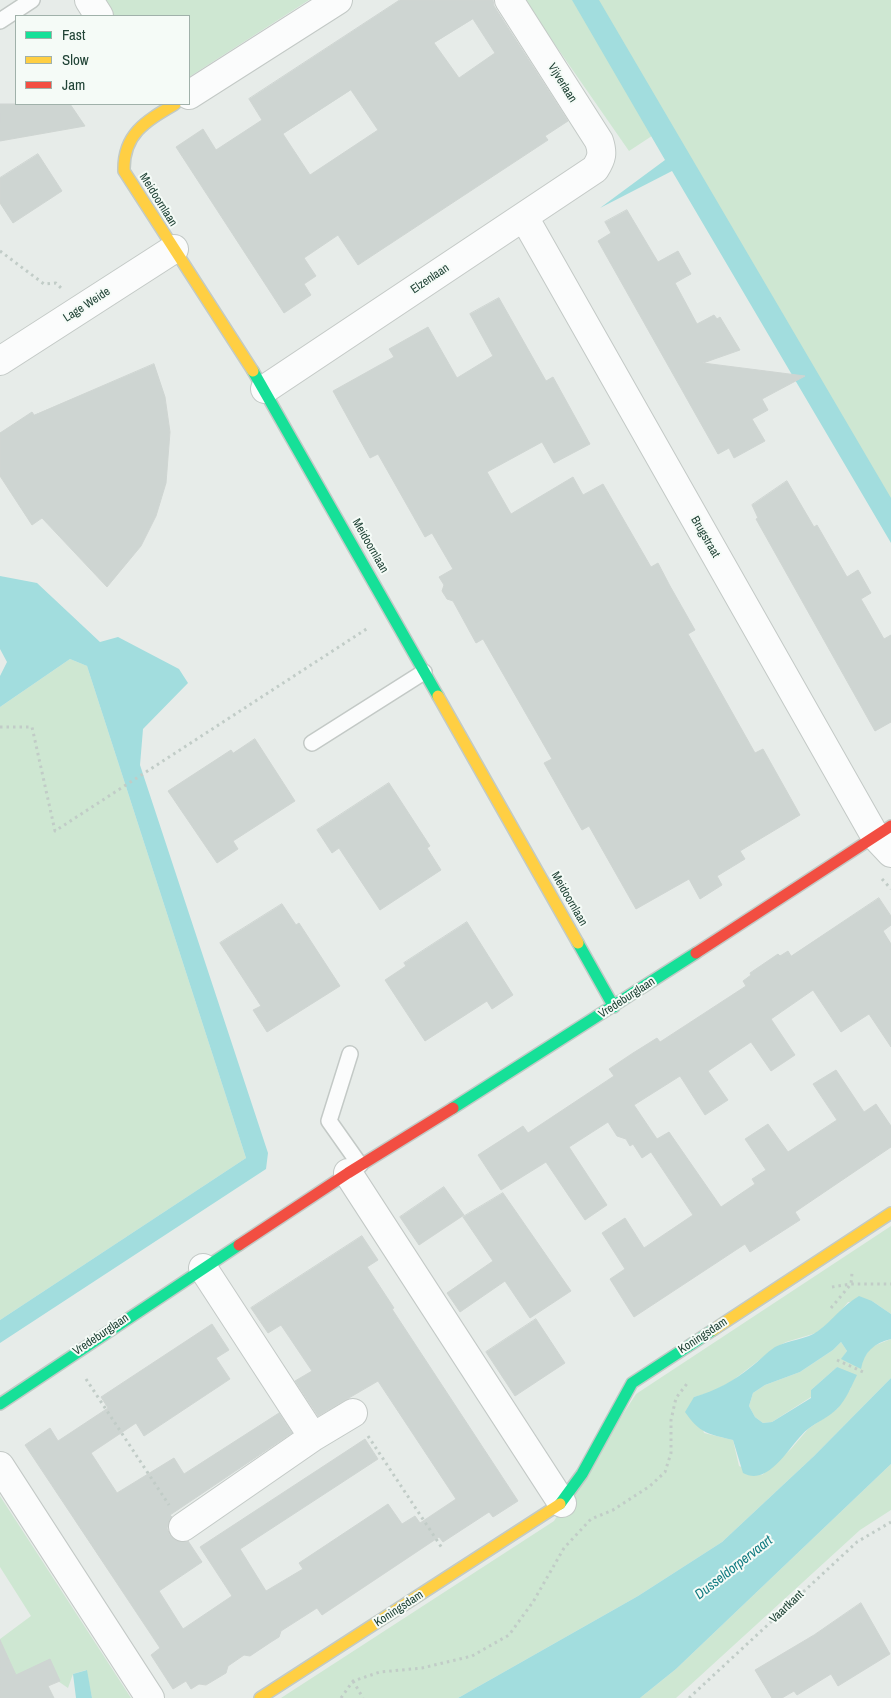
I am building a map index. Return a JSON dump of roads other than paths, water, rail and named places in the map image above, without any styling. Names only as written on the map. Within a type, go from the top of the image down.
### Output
[{"type":"street","points":[[89,0],[98,15]]},
{"type":"street","points":[[190,94],[338,0]]},
{"type":"street","name":"Vijverlaan","points":[[509,0],[599,141],[602,151],[601,160],[595,169]]},
{"type":"street","name":"Meidoornlaan","points":[[163,107],[136,129],[124,149],[122,160],[124,171],[265,389],[614,1007]]},
{"type":"street","name":"Elzenlaan","points":[[265,389],[595,169]]},
{"type":"street","name":"Brugstraat","points":[[524,217],[886,838]]},
{"type":"street","name":"Lage Weide","points":[[0,361],[174,249]]},
{"type":"street","name":"Vredeburglaan","points":[[0,1404],[70,1355],[354,1169],[886,838]]},
{"type":"street","points":[[354,1169],[562,1503]]},
{"type":"street","name":"Koningsdam","points":[[260,1698],[562,1503],[582,1474],[632,1383],[891,1213]]},
{"type":"street","points":[[203,1268],[313,1437]]},
{"type":"street","points":[[182,1527],[313,1437],[353,1413]]},
{"type":"street","points":[[0,1466],[150,1698]]},
{"type":"lane","points":[[0,20],[32,0]]},
{"type":"lane","points":[[312,742],[424,672]]},
{"type":"lane","points":[[350,1054],[329,1121],[354,1169]]},
{"type":"water","points":[[572,0],[599,0],[891,498],[891,543],[672,171],[600,208],[665,160]]},
{"type":"water","points":[[0,576],[37,583],[100,642],[118,637],[179,669],[188,683],[143,729],[140,765],[268,1153],[266,1169],[0,1343],[0,1320],[246,1158],[87,666],[70,659],[0,707],[0,676],[7,662],[0,649]]},
{"type":"water","points":[[859,1296],[872,1301],[891,1314],[891,1339],[880,1343],[867,1353],[861,1369],[841,1359],[847,1351],[841,1342],[833,1350],[800,1372],[765,1385],[753,1393],[749,1406],[755,1417],[763,1423],[772,1422],[811,1398],[811,1390],[837,1367],[857,1375],[846,1397],[837,1409],[801,1435],[771,1469],[753,1476],[743,1473],[733,1440],[700,1429],[685,1412],[694,1397],[731,1381],[775,1347],[814,1334]]},
{"type":"water","name":"Dusseldorpervaart","points":[[891,1378],[891,1464],[676,1669],[640,1698],[458,1698],[638,1596],[722,1542],[814,1456]]},
{"type":"water","points":[[87,1670],[92,1698],[76,1698],[73,1674]]}]
